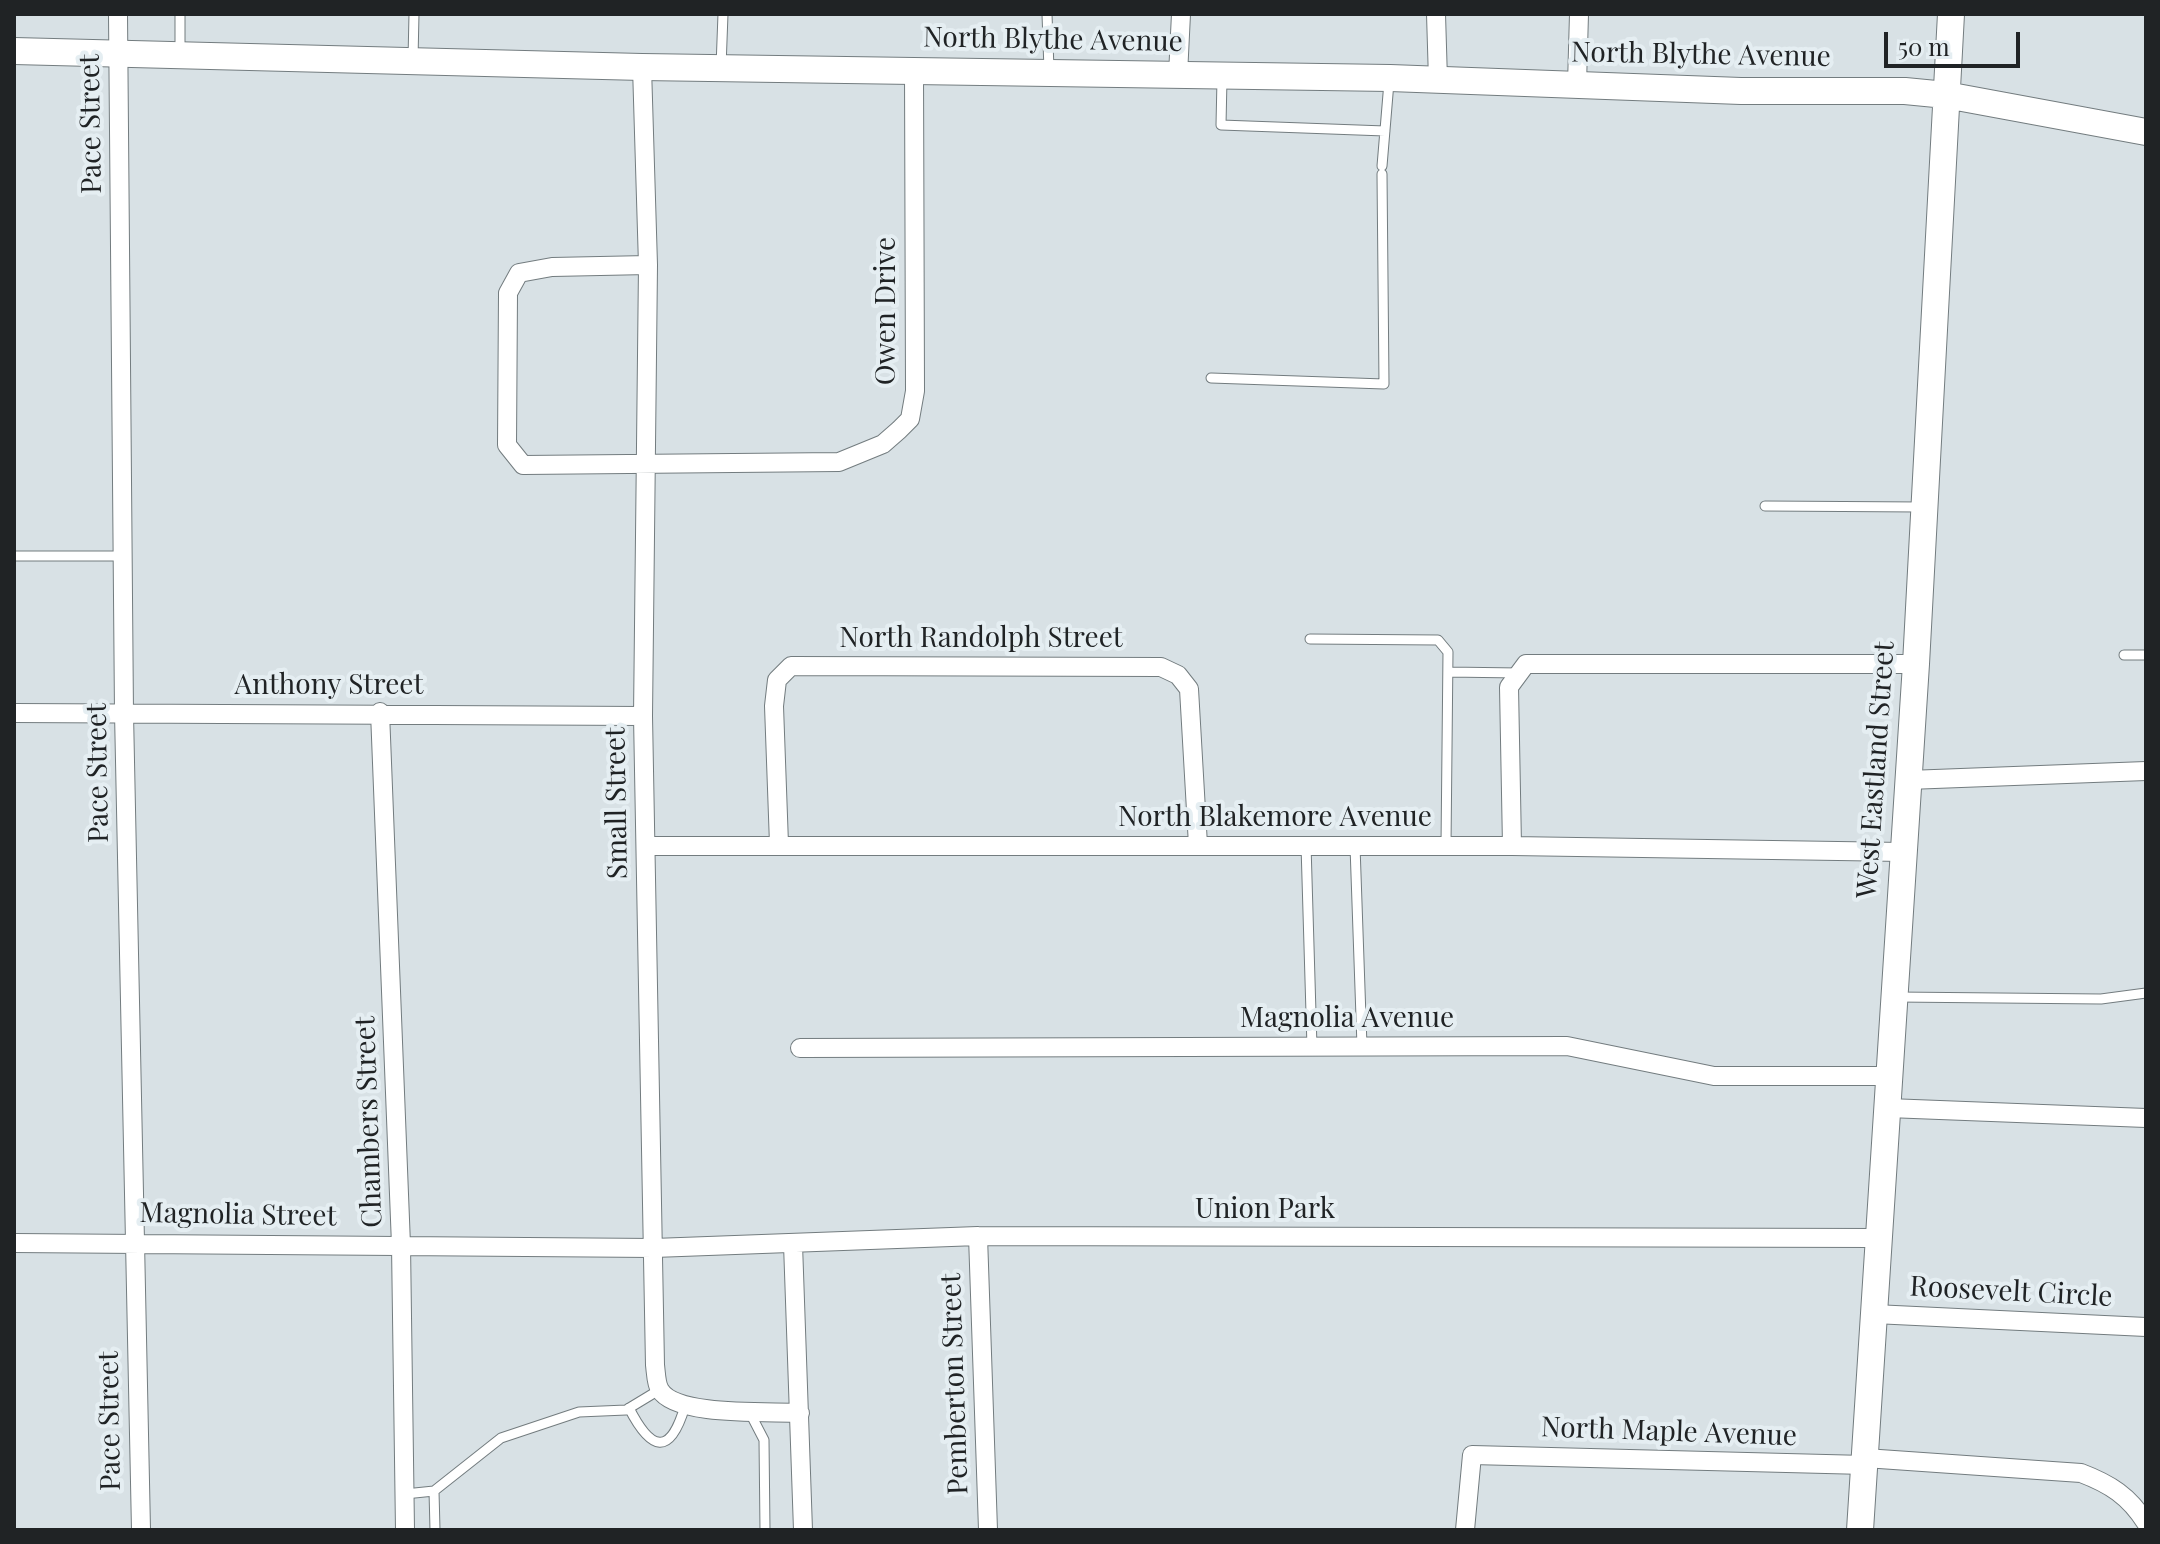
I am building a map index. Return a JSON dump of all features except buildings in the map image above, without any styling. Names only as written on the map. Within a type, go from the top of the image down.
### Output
[{"type":"street","name":"Pace Street","points":[[118,14],[124,713],[141,1530]]},
{"type":"street","points":[[1178,75],[1181,14]]},
{"type":"street","points":[[1436,14],[1438,80]]},
{"type":"street","points":[[1577,84],[1579,14]]},
{"type":"street","name":"West Eastland Street","points":[[1860,1530],[1916,664],[1951,14]]},
{"type":"street","name":"North Blythe Avenue","points":[[14,51],[642,67],[1049,70],[1946,95],[2146,132]]},
{"type":"street","name":"Small Street","points":[[642,67],[648,265],[643,716],[655,1365],[659,1390]]},
{"type":"street","name":"Owen Drive","points":[[648,265],[552,267],[519,273],[508,293],[507,445],[523,465],[839,462],[883,444],[910,419],[915,391],[914,70]]},
{"type":"street","points":[[1512,846],[1509,687],[1526,664],[1916,664]]},
{"type":"street","name":"North Randolph Street","points":[[779,844],[774,706],[777,680],[791,666],[1161,667],[1178,675],[1189,689],[1198,845]]},
{"type":"street","name":"Anthony Street","points":[[14,713],[380,712],[643,716]]},
{"type":"street","name":"Chambers Street","points":[[380,712],[401,1245],[405,1530]]},
{"type":"street","points":[[1908,780],[2146,771]]},
{"type":"street","name":"North Blakemore Avenue","points":[[646,846],[1446,845],[1903,852]]},
{"type":"street","name":"Magnolia Avenue","points":[[800,1048],[1567,1046],[1714,1076],[1890,1076]]},
{"type":"street","points":[[1888,1108],[2146,1118]]},
{"type":"street","name":"Union Park","points":[[654,1248],[978,1236],[1877,1238]]},
{"type":"street","name":"Pemberton Street","points":[[978,1236],[988,1530]]},
{"type":"street","name":"Magnolia Street","points":[[14,1243],[654,1248]]},
{"type":"street","points":[[793,1244],[803,1530]]},
{"type":"street","name":"Roosevelt Circle","points":[[1874,1314],[2146,1327]]},
{"type":"street","points":[[659,1390],[674,1403],[685,1406],[800,1413]]},
{"type":"street","name":"North Maple Avenue","points":[[1465,1530],[1472,1455],[1865,1462],[2081,1473],[2109,1484],[2133,1502],[2146,1523]]},
{"type":"lane","points":[[180,14],[180,56]]},
{"type":"lane","points":[[413,62],[414,14]]},
{"type":"lane","points":[[721,68],[723,14]]},
{"type":"lane","points":[[1047,14],[1049,70]]},
{"type":"lane","points":[[1223,75],[1221,125],[1385,131]]},
{"type":"lane","points":[[1211,378],[1384,384],[1382,170],[1390,78]]},
{"type":"lane","points":[[1765,506],[1924,507]]},
{"type":"lane","points":[[14,556],[123,556]]},
{"type":"lane","points":[[1310,639],[1438,640],[1448,652],[1446,845]]},
{"type":"lane","points":[[2124,655],[2146,655]]},
{"type":"lane","points":[[1448,672],[1519,673]]},
{"type":"lane","points":[[1306,845],[1312,1047]]},
{"type":"lane","points":[[1355,845],[1362,1046]]},
{"type":"lane","points":[[1893,997],[2101,999],[2146,993]]},
{"type":"lane","points":[[405,1494],[434,1491],[501,1438],[579,1412],[629,1408],[659,1390]]},
{"type":"lane","points":[[629,1408],[643,1435],[656,1442],[667,1441],[677,1432],[685,1406]]},
{"type":"lane","points":[[749,1410],[764,1440],[765,1530]]},
{"type":"lane","points":[[434,1491],[435,1530]]}]
